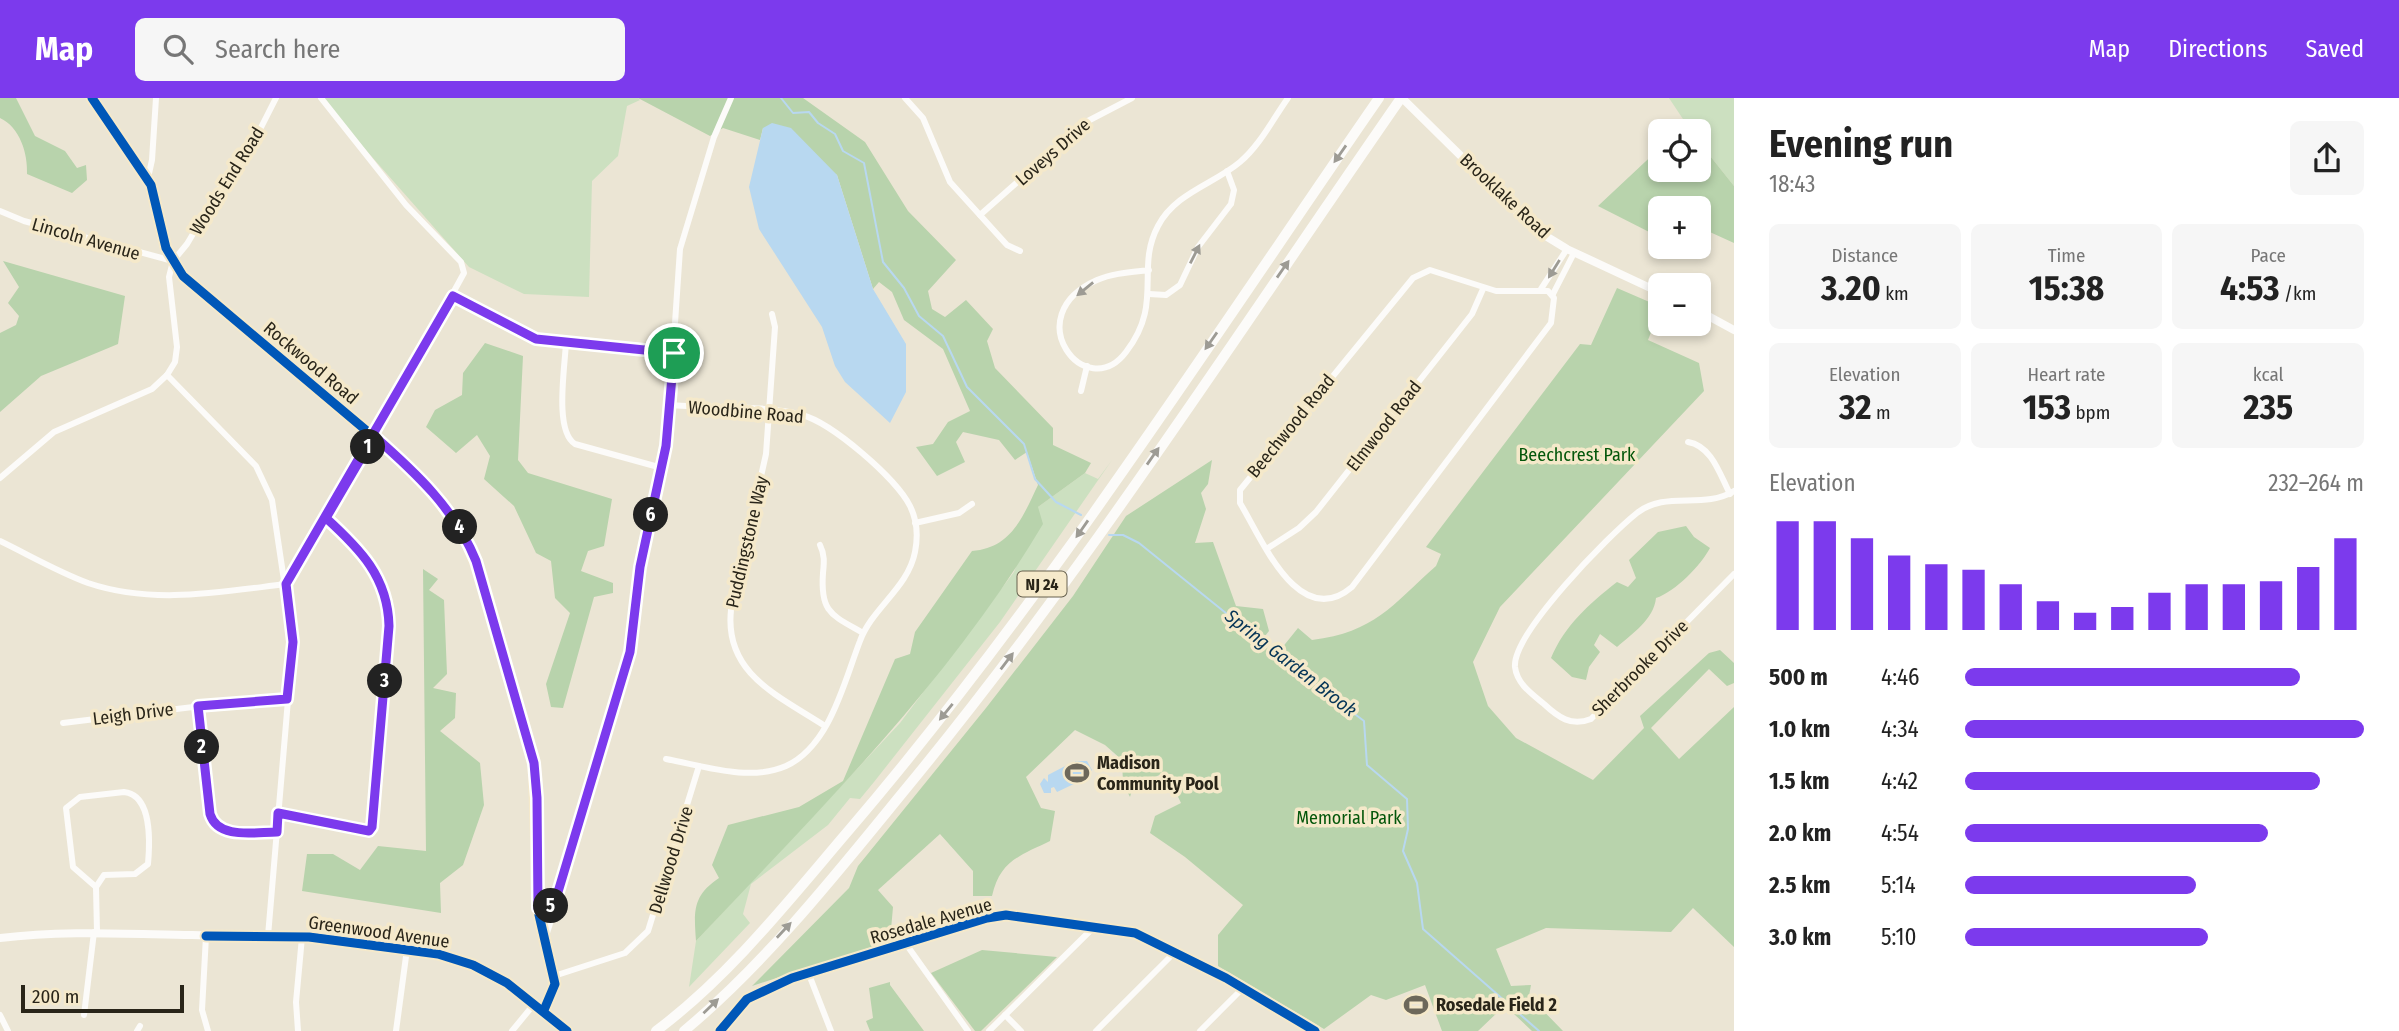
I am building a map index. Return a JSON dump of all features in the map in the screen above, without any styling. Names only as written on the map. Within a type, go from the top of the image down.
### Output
[{"type":"highway","name":"NJ 24","points":[[656,1031],[707,987],[773,917],[867,809],[958,696],[1071,544],[1379,98]]},
{"type":"highway","name":"NJ 24","points":[[684,1031],[737,980],[834,875],[972,707],[1084,555],[1401,98]]},
{"type":"street","points":[[92,98],[148,178]]},
{"type":"street","name":"Rockwood Road","points":[[156,98],[152,160],[148,178],[166,248],[173,261],[200,292],[374,436],[445,506],[466,537],[481,576],[534,763],[538,911],[554,976]]},
{"type":"street","name":"Woods End Road","points":[[173,261],[222,185],[247,155],[276,98]]},
{"type":"street","points":[[286,584],[463,278],[462,263],[418,218],[321,98]]},
{"type":"street","points":[[545,941],[630,652],[640,567],[662,468],[670,405],[682,239],[714,137],[731,98]]},
{"type":"street","points":[[905,98],[923,118],[946,175],[1007,245],[1020,251]]},
{"type":"street","name":"Loveys Drive","points":[[980,215],[1084,123],[1132,98]]},
{"type":"street","points":[[1149,270],[1095,281],[1078,293],[1063,312],[1059,327],[1063,347],[1072,358],[1087,366],[1107,366],[1123,357],[1142,325],[1149,294],[1151,244],[1158,224],[1193,190],[1227,172],[1255,146],[1288,98]]},
{"type":"street","name":"Brooklake Road","points":[[1401,98],[1536,230],[1570,251],[1648,287]]},
{"type":"street","points":[[1149,294],[1166,295],[1180,285],[1198,247],[1230,204],[1234,190],[1227,172]]},
{"type":"street","name":"Lincoln Avenue","points":[[0,211],[24,221],[173,261]]},
{"type":"street","points":[[1541,289],[1570,251]]},
{"type":"street","name":"Beechwood Road","points":[[1553,294],[1541,289],[1507,292],[1483,289],[1435,271],[1424,271],[1413,278],[1242,485],[1240,503],[1289,582],[1306,596],[1333,598],[1352,587],[1548,329],[1553,309],[1553,294],[1570,251]]},
{"type":"street","points":[[0,478],[54,432],[152,388],[167,375],[177,347],[169,277],[173,261]]},
{"type":"street","name":"Elmwood Road","points":[[1268,548],[1299,528],[1316,512],[1472,314],[1483,289]]},
{"type":"street","points":[[453,296],[527,336],[674,353]]},
{"type":"street","name":"Puddingstone Way","points":[[772,314],[775,327],[761,482],[731,610],[732,643],[739,661],[751,677],[825,726]]},
{"type":"street","points":[[1711,318],[1734,330]]},
{"type":"street","points":[[566,342],[562,424],[567,437],[575,444],[662,468]]},
{"type":"street","points":[[1081,391],[1087,366]]},
{"type":"street","points":[[167,375],[256,466],[266,482],[272,500],[293,642],[268,936]]},
{"type":"street","name":"Woodbine Road","points":[[666,759],[752,774],[783,767],[808,749],[825,726],[863,633],[910,567],[916,550],[915,523],[903,495],[839,433],[806,416],[670,405]]},
{"type":"street","points":[[1688,442],[1699,445],[1710,456],[1732,492]]},
{"type":"street","name":"Sherbrooke Drive","points":[[1732,492],[1710,501],[1660,502],[1634,515],[1560,590],[1520,645],[1515,659],[1519,679],[1559,717],[1573,722],[1591,719],[1734,574]]},
{"type":"street","points":[[915,523],[959,513],[972,504]]},
{"type":"street","points":[[278,813],[369,831],[373,823],[389,626],[387,603],[380,579],[369,560],[326,518]]},
{"type":"street","points":[[0,541],[88,582],[142,594],[186,596],[286,584]]},
{"type":"street","points":[[820,545],[825,558],[822,596],[825,607],[834,617],[863,633]]},
{"type":"street","name":"Leigh Drive","points":[[63,723],[198,706],[287,699]]},
{"type":"street","points":[[198,706],[211,820],[228,831],[277,832]]},
{"type":"street","name":"Dellwood Drive","points":[[554,976],[625,953],[637,945],[648,931],[699,765]]},
{"type":"street","points":[[84,1015],[96,932],[96,887],[104,875],[135,874],[148,864],[144,804],[135,794],[80,797],[66,808],[73,867],[96,887]]},
{"type":"street","points":[[538,911],[555,902]]},
{"type":"street","points":[[538,911],[554,911]]},
{"type":"street","name":"Rosedale Avenue","points":[[719,1031],[747,999],[808,972],[996,916],[1096,926],[1135,933],[1243,988],[1310,1030]]},
{"type":"street","points":[[989,1031],[1096,926]]},
{"type":"street","name":"Greenwood Avenue","points":[[0,938],[96,932],[268,936],[407,948],[472,965],[507,983],[567,1031]]},
{"type":"street","points":[[206,936],[202,1010],[208,1031]]},
{"type":"street","points":[[298,1031],[296,1002],[302,937]]},
{"type":"street","points":[[906,944],[968,1031]]},
{"type":"street","points":[[396,1031],[407,948]]},
{"type":"street","points":[[1096,1031],[1175,952]]},
{"type":"street","points":[[808,972],[831,1031]]},
{"type":"street","points":[[544,1010],[554,990],[554,976]]},
{"type":"street","points":[[1200,1031],[1243,988]]},
{"type":"street","points":[[512,1031],[535,1003]]},
{"type":"street","points":[[0,1014],[8,1031]]},
{"type":"street","points":[[1005,1015],[1021,1031]]},
{"type":"green space","points":[[0,98],[16,98],[35,136],[65,151],[77,168],[86,165],[87,180],[72,193],[27,174],[26,158],[18,134],[0,118]]},
{"type":"green space","points":[[320,98],[638,98],[640,100],[627,106],[618,156],[592,181],[589,297],[524,294],[469,267]]},
{"type":"green space","points":[[638,98],[803,98],[865,142],[908,211],[956,260],[928,291],[932,309],[945,317],[966,300],[993,329],[987,341],[995,368],[1053,428],[1053,445],[1091,463],[1085,473],[1038,507],[1043,524],[967,637],[925,690],[836,792],[696,941],[697,905],[704,891],[719,878],[712,865],[728,825],[799,807],[843,781],[895,659],[910,654],[915,632],[972,551],[997,544],[1014,529],[1038,485],[1027,452],[1015,460],[999,440],[963,432],[956,442],[965,462],[937,476],[916,447],[933,444],[948,422],[970,411],[943,349],[904,320],[892,292],[879,282],[873,289],[837,175],[763,128],[760,140],[723,128],[710,136]]},
{"type":"green space","points":[[1669,98],[1734,98],[1734,186],[1711,157],[1711,119],[1683,119]]},
{"type":"green space","points":[[1711,157],[1734,186],[1734,243],[1711,233],[1711,196],[1648,196],[1648,231],[1598,206],[1648,159],[1648,182],[1711,182]]},
{"type":"green space","points":[[3,261],[125,296],[118,344],[41,376],[0,412],[0,333],[16,325],[19,316],[8,303],[19,287]]},
{"type":"green space","name":"Memorial Park","points":[[1617,288],[1648,301],[1648,340],[1699,363],[1704,391],[1500,607],[1473,662],[1488,706],[1516,738],[1593,780],[1644,728],[1640,716],[1709,653],[1720,650],[1734,663],[1734,683],[1727,686],[1709,669],[1651,728],[1679,759],[1734,707],[1734,947],[1693,908],[1671,932],[1546,928],[1496,949],[1511,986],[1531,985],[1529,996],[1563,1031],[1532,1031],[1514,1014],[1500,1010],[1478,1031],[1442,1031],[1425,985],[1386,1000],[1371,995],[1324,1029],[1218,966],[1218,935],[1243,905],[1185,857],[1150,833],[1155,816],[1181,803],[1166,772],[1133,787],[1130,797],[1123,783],[1122,760],[1105,745],[1075,730],[1026,777],[1041,808],[1055,811],[1050,841],[1012,861],[1000,875],[992,896],[973,896],[973,871],[940,834],[878,890],[893,907],[890,941],[752,986],[849,888],[858,866],[1073,596],[1126,516],[1212,460],[1208,484],[1201,493],[1206,509],[1195,543],[1213,542],[1236,606],[1263,609],[1269,631],[1261,641],[1277,654],[1298,628],[1312,640],[1352,631],[1394,605],[1436,566],[1441,554],[1426,547],[1580,344],[1591,345]]},
{"type":"green space","points":[[485,343],[523,356],[518,460],[528,473],[612,499],[604,546],[588,551],[581,571],[613,583],[613,593],[594,597],[563,708],[551,707],[546,684],[570,613],[555,598],[551,561],[536,553],[514,506],[484,479],[490,456],[477,435],[456,453],[426,427],[435,410],[462,395],[463,373]]},
{"type":"green space","points":[[1112,460],[1000,622],[860,799],[850,798],[828,825],[751,884],[743,914],[750,923],[689,987],[696,941],[900,723],[1014,572],[1038,507],[1085,473],[1098,479]]},
{"type":"green space","points":[[1686,526],[1694,537],[1710,548],[1700,562],[1679,584],[1656,598],[1647,619],[1617,647],[1600,634],[1594,645],[1600,652],[1589,667],[1586,680],[1572,677],[1551,658],[1563,635],[1588,607],[1617,582],[1628,587],[1636,578],[1629,560],[1658,532]]},
{"type":"green space","points":[[423,569],[438,579],[429,590],[444,600],[447,674],[433,688],[456,693],[455,718],[440,731],[480,763],[484,805],[463,865],[440,883],[441,913],[302,891],[307,854],[333,854],[360,870],[378,846],[426,851]]},
{"type":"green space","points":[[982,950],[1057,957],[981,1031],[975,1031],[931,973]]},
{"type":"green space","points":[[890,982],[924,1031],[870,1031],[866,1021],[873,1018],[869,988]]},
{"type":"water","points":[[772,123],[791,128],[837,175],[873,289],[906,344],[906,392],[890,423],[845,382],[835,366],[822,327],[759,229],[749,187],[763,128]]},
{"type":"water","points":[[1075,761],[1087,761],[1092,770],[1084,780],[1078,774],[1075,777],[1078,782],[1057,792],[1054,787],[1051,788],[1051,793],[1044,793],[1040,784],[1044,778],[1048,782],[1048,775],[1069,764],[1072,769],[1075,768]]},
{"type":"waterway","name":"Spring Garden Brook","points":[[781,98],[793,113],[809,112],[818,123],[835,134],[843,151],[864,163],[883,262],[904,288],[919,316],[943,336],[967,387],[1024,444],[1035,479],[1056,502],[1081,515]]},
{"type":"waterway","name":"Spring Garden Brook","points":[[1109,535],[1123,535],[1139,543],[1364,721],[1367,765],[1407,799],[1408,829],[1403,851],[1417,883],[1423,929],[1539,1031]]},
{"type":"cycle path","points":[[92,98],[151,185],[166,248],[183,276],[393,453],[435,495],[465,537],[481,576],[534,763],[539,915],[555,984],[544,1010]]},
{"type":"cycle path","points":[[720,1031],[747,999],[792,978],[987,918],[1006,915],[1135,933],[1226,978],[1315,1031]]},
{"type":"cycle path","points":[[206,936],[309,937],[438,954],[473,965],[507,983],[567,1031]]},
{"type":"place","name":"Madison Community Pool","points":[[1077,773]]},
{"type":"place","name":"Rosedale Field 2","points":[[1416,1005]]},
{"type":"route","points":[[453,296],[536,339],[674,353],[666,446],[640,567],[630,652],[605,745],[555,902],[548,908],[538,908],[534,763],[476,561],[466,537],[445,506],[374,436],[326,518],[369,560],[380,579],[389,614],[372,827],[369,831],[278,813],[277,832],[228,831],[214,824],[210,814],[198,706],[258,699],[287,699],[293,630],[286,584],[453,296]]},
{"type":"park label","name":"Beechcrest Park","points":[[1577,455]]}]
